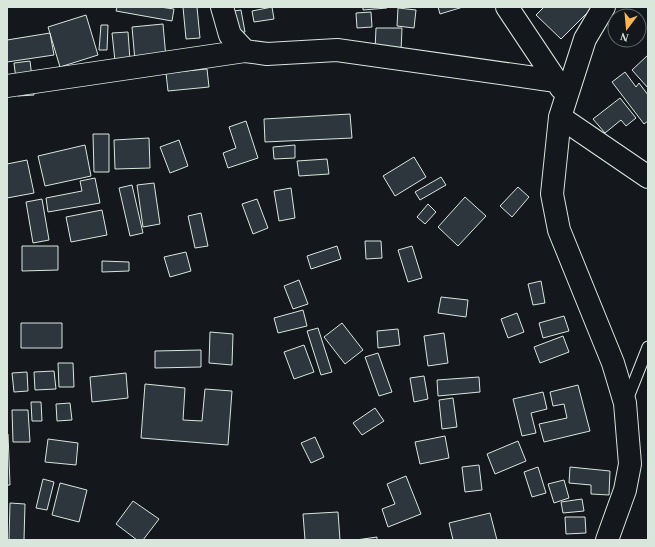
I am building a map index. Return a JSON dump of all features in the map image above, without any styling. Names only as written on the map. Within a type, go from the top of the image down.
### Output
[{"type":"street","points":[[222,7],[230,35],[245,51]]},
{"type":"street","points":[[507,7],[561,88]]},
{"type":"street","points":[[604,7],[585,39],[561,88],[560,118],[552,194],[559,230],[613,362],[625,403],[630,464],[625,490],[607,540]]},
{"type":"street","points":[[7,86],[245,51],[267,54],[337,50],[561,88]]},
{"type":"street","points":[[560,118],[648,177]]},
{"type":"lane","points":[[625,403],[648,347]]},
{"type":"building","points":[[117,7],[160,7],[174,9],[172,21],[116,11]]},
{"type":"building","points":[[183,7],[197,7],[200,38],[186,39]]},
{"type":"building","points":[[272,7],[274,19],[254,22],[252,11]]},
{"type":"building","points":[[363,7],[387,7],[387,8],[363,10]]},
{"type":"building","points":[[438,7],[463,7],[440,14]]},
{"type":"building","points":[[544,7],[593,7],[561,39],[536,15]]},
{"type":"building","points":[[398,8],[416,10],[414,28],[397,26]]},
{"type":"building","points":[[241,10],[245,32],[237,33],[234,11]]},
{"type":"building","points":[[371,12],[372,27],[357,28],[356,13]]},
{"type":"building","points":[[86,15],[98,55],[60,67],[48,27]]},
{"type":"building","points":[[163,24],[166,58],[135,61],[132,27]]},
{"type":"building","points":[[101,25],[108,25],[107,50],[99,50]]},
{"type":"building","points":[[376,28],[402,28],[401,51],[375,50]]},
{"type":"building","points":[[128,32],[130,60],[115,61],[112,33]]},
{"type":"building","points":[[50,33],[54,55],[7,62],[7,40]]},
{"type":"building","points":[[648,55],[648,88],[632,70]]},
{"type":"building","points":[[30,61],[34,95],[18,96],[14,63]]},
{"type":"building","points":[[207,69],[209,87],[168,91],[166,73]]},
{"type":"building","points":[[625,72],[636,87],[639,83],[648,95],[648,121],[644,124],[612,82]]},
{"type":"building","points":[[620,98],[636,118],[626,126],[621,120],[605,133],[593,119]]},
{"type":"building","points":[[350,114],[352,138],[265,142],[264,119]]},
{"type":"building","points":[[246,121],[258,158],[228,168],[223,153],[236,148],[229,127]]},
{"type":"building","points":[[93,134],[109,134],[109,172],[94,172]]},
{"type":"building","points":[[149,138],[150,168],[115,169],[114,140]]},
{"type":"building","points":[[179,140],[188,166],[170,173],[160,147]]},
{"type":"building","points":[[85,145],[91,176],[45,186],[38,156]]},
{"type":"building","points":[[295,145],[295,158],[274,159],[273,147]]},
{"type":"building","points":[[414,157],[426,177],[395,196],[383,176]]},
{"type":"building","points":[[327,159],[329,174],[299,176],[297,161]]},
{"type":"building","points":[[27,160],[34,193],[7,198],[7,164]]},
{"type":"building","points":[[441,177],[446,185],[420,200],[415,192]]},
{"type":"building","points":[[95,178],[100,203],[48,212],[46,198],[82,191],[80,181]]},
{"type":"building","points":[[154,183],[160,224],[143,227],[137,185]]},
{"type":"building","points":[[132,185],[143,233],[130,236],[119,188]]},
{"type":"building","points":[[518,187],[529,197],[512,217],[500,206]]},
{"type":"building","points":[[291,188],[295,218],[279,221],[274,191]]},
{"type":"building","points":[[465,197],[486,216],[458,246],[438,227]]},
{"type":"building","points":[[42,199],[49,240],[33,243],[26,202]]},
{"type":"building","points":[[257,199],[268,228],[253,234],[242,204]]},
{"type":"building","points":[[428,204],[436,212],[425,224],[417,217]]},
{"type":"building","points":[[102,210],[107,235],[71,242],[66,217]]},
{"type":"building","points":[[201,213],[208,246],[195,248],[188,216]]},
{"type":"building","points":[[365,241],[381,241],[382,258],[366,259]]},
{"type":"building","points":[[22,246],[58,246],[58,270],[22,271]]},
{"type":"building","points":[[337,246],[341,259],[311,269],[307,256]]},
{"type":"building","points":[[412,246],[422,278],[408,282],[398,250]]},
{"type":"building","points":[[186,252],[191,271],[170,277],[164,257]]},
{"type":"building","points":[[102,261],[129,262],[129,271],[102,272]]},
{"type":"building","points":[[299,280],[308,304],[293,309],[284,286]]},
{"type":"building","points":[[541,281],[545,303],[533,305],[528,284]]},
{"type":"building","points":[[441,297],[468,300],[466,317],[438,313]]},
{"type":"building","points":[[303,310],[307,326],[278,333],[274,318]]},
{"type":"building","points":[[517,313],[524,332],[508,338],[501,319]]},
{"type":"building","points":[[564,316],[569,331],[543,338],[539,323]]},
{"type":"building","points":[[21,323],[62,323],[62,348],[21,348]]},
{"type":"building","points":[[342,323],[363,350],[345,364],[324,337]]},
{"type":"building","points":[[318,328],[332,372],[321,375],[307,331]]},
{"type":"building","points":[[398,329],[400,345],[378,348],[377,331]]},
{"type":"building","points":[[210,332],[233,334],[232,365],[209,363]]},
{"type":"building","points":[[444,333],[448,363],[428,366],[424,336]]},
{"type":"building","points":[[563,336],[569,352],[540,363],[534,347]]},
{"type":"building","points":[[304,345],[314,372],[294,379],[284,352]]},
{"type":"building","points":[[201,350],[201,367],[155,368],[155,351]]},
{"type":"building","points":[[378,353],[392,392],[379,396],[365,357]]},
{"type":"building","points":[[58,363],[73,363],[74,387],[59,387]]},
{"type":"building","points":[[54,371],[56,389],[35,390],[34,372]]},
{"type":"building","points":[[27,372],[28,391],[14,392],[12,373]]},
{"type":"building","points":[[126,373],[128,398],[92,402],[90,377]]},
{"type":"building","points":[[424,376],[428,399],[414,402],[410,378]]},
{"type":"building","points":[[479,377],[480,392],[438,396],[437,380]]},
{"type":"building","points":[[145,384],[185,388],[183,420],[202,421],[205,389],[232,391],[228,445],[141,438]]},
{"type":"building","points":[[578,385],[590,431],[544,442],[539,424],[567,418],[564,404],[553,406],[550,392]]},
{"type":"building","points":[[543,392],[547,409],[531,413],[536,433],[522,436],[513,399]]},
{"type":"building","points":[[453,398],[457,427],[442,429],[439,400]]},
{"type":"building","points":[[31,402],[41,402],[42,421],[32,421]]},
{"type":"building","points":[[70,403],[72,420],[57,421],[56,404]]},
{"type":"building","points":[[375,408],[384,421],[362,435],[353,423]]},
{"type":"building","points":[[12,410],[28,410],[30,442],[13,442]]},
{"type":"building","points":[[8,434],[10,485],[7,485]]},
{"type":"building","points":[[445,436],[449,458],[420,464],[415,442]]},
{"type":"building","points":[[315,437],[324,457],[311,463],[301,443]]},
{"type":"building","points":[[48,439],[78,443],[76,465],[45,462]]},
{"type":"building","points":[[518,441],[526,461],[495,474],[487,454]]},
{"type":"building","points":[[479,465],[482,490],[465,492],[462,467]]},
{"type":"building","points":[[538,467],[546,493],[532,497],[524,472]]},
{"type":"building","points":[[570,467],[610,471],[609,495],[591,494],[591,485],[569,483]]},
{"type":"building","points":[[406,476],[421,514],[388,527],[382,509],[395,504],[387,484]]},
{"type":"building","points":[[43,479],[54,482],[47,510],[36,508]]},
{"type":"building","points":[[564,480],[569,498],[554,503],[548,484]]},
{"type":"building","points":[[60,483],[87,490],[79,522],[52,515]]},
{"type":"building","points":[[582,499],[584,511],[563,513],[561,502]]},
{"type":"building","points":[[133,501],[159,519],[143,540],[137,540],[116,524]]},
{"type":"building","points":[[10,503],[25,504],[24,540],[9,540]]},
{"type":"building","points":[[338,512],[340,540],[305,540],[303,514]]},
{"type":"building","points":[[490,513],[497,540],[453,540],[449,523]]},
{"type":"building","points":[[565,517],[585,517],[586,533],[566,534]]},
{"type":"building","points":[[377,537],[377,540],[356,540]]}]
